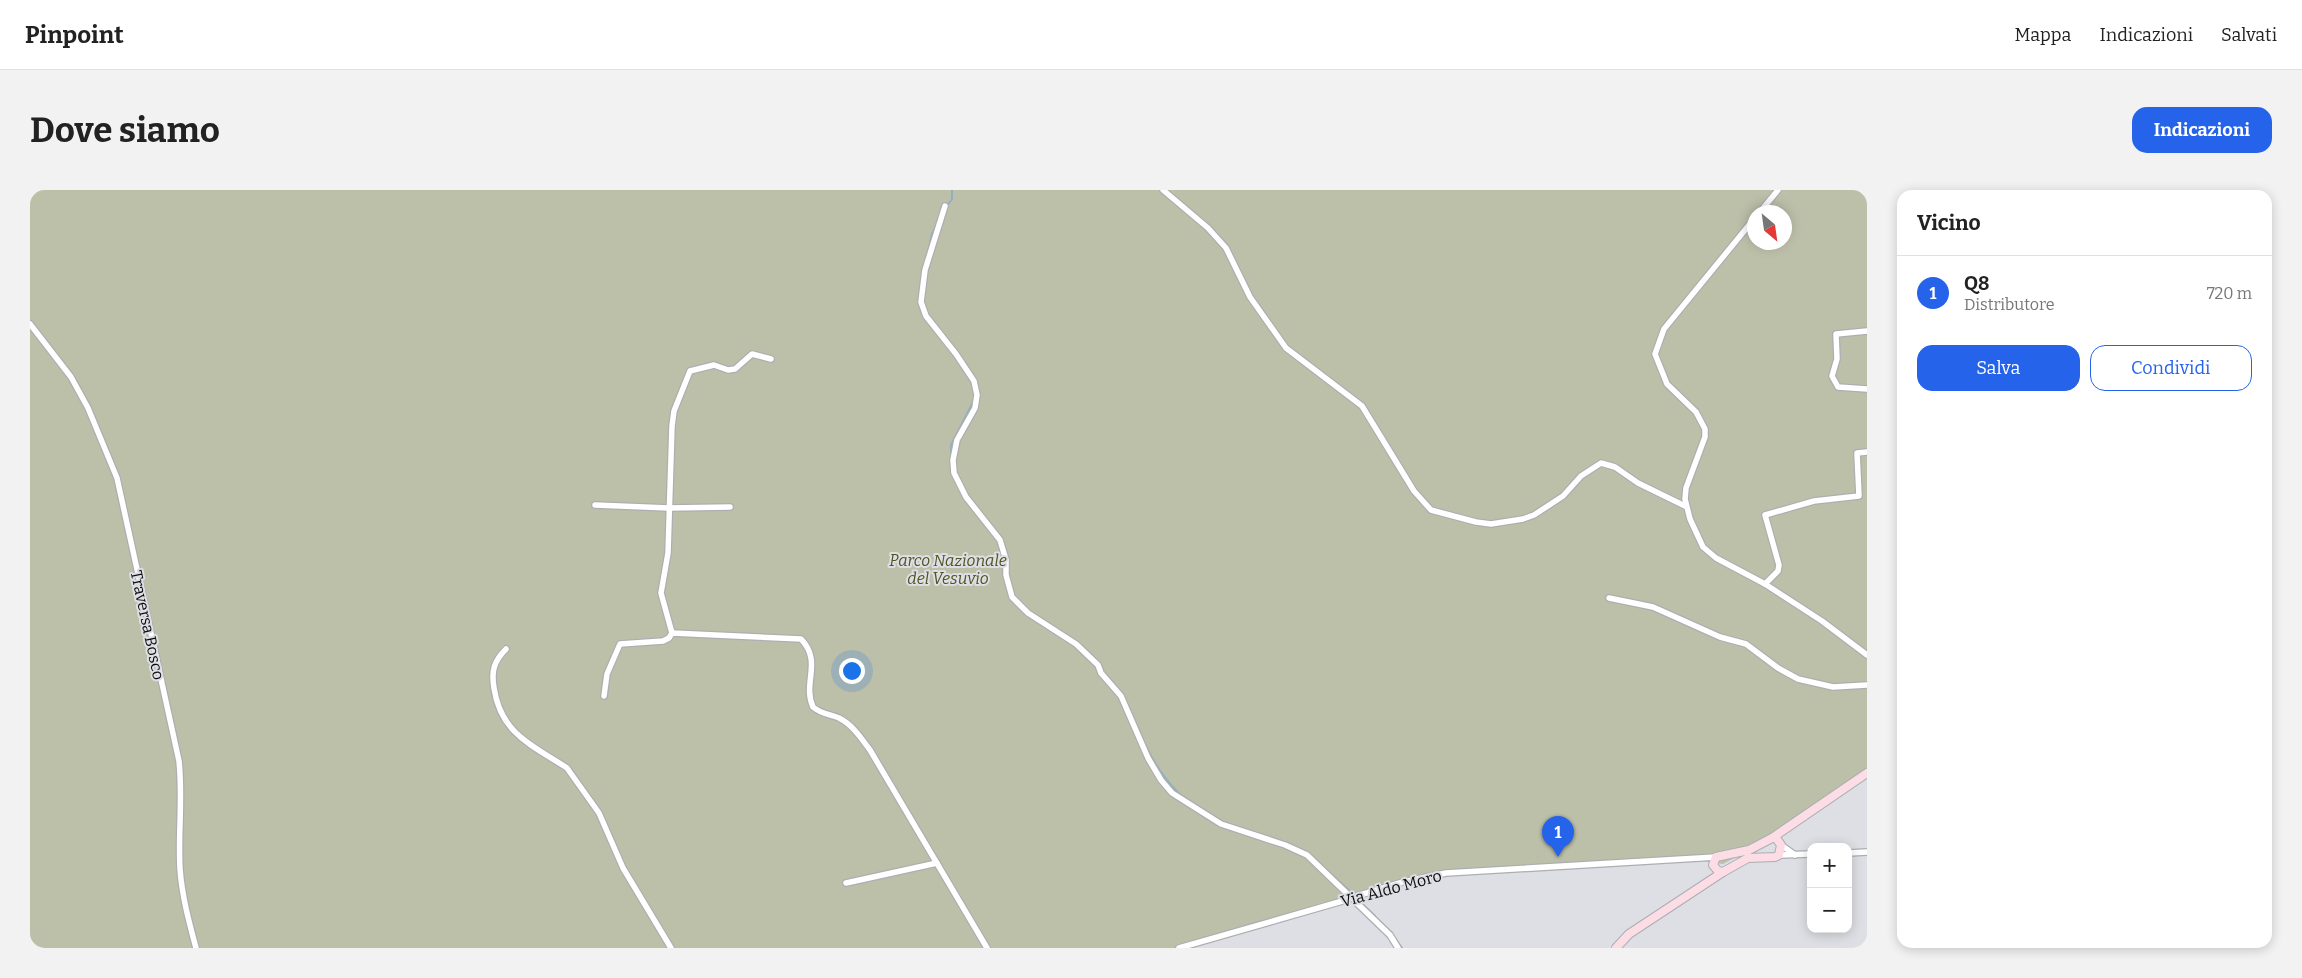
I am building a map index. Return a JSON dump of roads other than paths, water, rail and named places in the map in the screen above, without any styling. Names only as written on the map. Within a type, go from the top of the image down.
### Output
[{"type":"main road","points":[[1616,948],[1629,934],[1744,860],[1779,855],[1778,842],[1786,828],[1867,773]]},
{"type":"main road","points":[[1708,882],[1716,857],[1778,842]]},
{"type":"main road","points":[[1714,866],[1723,872]]},
{"type":"street","points":[[1163,190],[1208,228],[1226,248],[1250,297],[1286,348],[1365,410],[1414,492],[1431,510],[1491,524],[1523,519],[1534,515],[1563,496],[1581,476],[1601,463],[1614,467],[1634,481],[1685,506]]},
{"type":"street","points":[[1766,205],[1778,190]]},
{"type":"street","points":[[945,206],[925,270],[920,302],[926,316],[956,354],[974,381],[977,395],[975,408],[957,440],[953,460],[954,473],[966,497],[1000,540],[1006,560],[1006,575],[1012,597],[1028,613],[1076,644],[1098,665],[1101,673],[1120,696],[1148,758],[1161,780],[1172,793],[1220,824],[1286,845],[1308,856],[1390,935],[1398,948]]},
{"type":"street","points":[[1747,228],[1664,329],[1655,354],[1667,384],[1696,412],[1705,429],[1702,448],[1686,488],[1685,506],[1703,547],[1716,558],[1765,584],[1822,621],[1867,655]]},
{"type":"street","name":"Traversa Bosco","points":[[30,324],[71,377],[88,408],[117,478],[122,495],[141,592],[179,761],[181,780],[180,870],[185,903],[196,948]]},
{"type":"street","points":[[1867,330],[1836,334],[1837,359],[1832,376],[1838,387],[1867,389]]},
{"type":"street","points":[[672,633],[661,593],[668,553],[673,419],[690,371],[714,365],[728,370],[735,369],[752,354],[771,359]]},
{"type":"street","points":[[1765,584],[1778,571],[1779,565],[1765,515],[1814,501],[1859,496],[1857,453],[1867,452]]},
{"type":"street","points":[[595,505],[669,508],[730,507]]},
{"type":"street","points":[[1609,598],[1652,607],[1720,637],[1746,644],[1778,668],[1798,679],[1832,688],[1867,686]]},
{"type":"street","points":[[604,696],[607,674],[620,644],[662,641],[672,633]]},
{"type":"street","points":[[672,633],[801,639],[812,654],[809,694],[813,707],[823,714],[839,718],[854,728],[874,758],[987,948]]},
{"type":"street","points":[[506,649],[497,658],[493,680],[497,703],[504,720],[516,734],[567,768],[574,775],[600,813],[623,868],[671,948]]},
{"type":"street","points":[[1778,842],[1795,854]]},
{"type":"street","points":[[1852,853],[1867,852]]},
{"type":"street","points":[[1779,855],[1807,854]]},
{"type":"street","name":"Via Aldo Moro","points":[[1179,948],[1403,882],[1446,873],[1716,857]]},
{"type":"street","name":"Via Aldo Moro","points":[[1699,858],[1714,866]]},
{"type":"street","points":[[846,883],[937,863]]},
{"type":"waterway","points":[[947,206],[952,199],[952,190]]},
{"type":"waterway","points":[[928,252],[936,226]]},
{"type":"waterway","points":[[951,458],[951,445],[974,400]]},
{"type":"waterway","points":[[1107,676],[1115,685]]},
{"type":"waterway","points":[[1125,699],[1142,738]]},
{"type":"waterway","points":[[1144,743],[1161,772],[1183,797]]},
{"type":"waterway","points":[[1319,863],[1354,895]]},
{"type":"waterway","points":[[1357,899],[1375,916]]},
{"type":"waterway","points":[[1392,934],[1402,948]]},
{"type":"place","name":"Q8","points":[[1558,857]]},
{"type":"park label","name":"Parco Nazionale del Vesuvio","points":[[948,569]]}]
